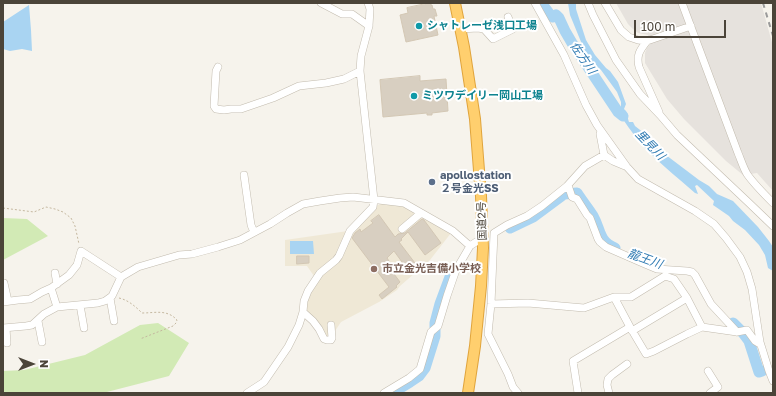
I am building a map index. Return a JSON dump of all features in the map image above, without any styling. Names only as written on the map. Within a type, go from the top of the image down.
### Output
[{"type":"highway","name":"国道2号","points":[[455,3],[475,119],[481,196],[483,248],[482,286],[468,393]]},
{"type":"street","points":[[321,3],[342,14],[352,14],[369,26]]},
{"type":"street","points":[[247,393],[264,382],[270,374],[288,347],[299,325],[303,312],[304,301],[314,281],[320,272],[329,266],[339,256],[350,231],[373,207],[374,200],[360,71],[361,56],[369,26],[370,9],[368,3]]},
{"type":"street","points":[[534,3],[564,55],[586,105],[600,130],[627,167],[638,180],[695,211],[714,224],[740,257],[747,272],[752,289],[760,344],[773,381]]},
{"type":"street","points":[[588,3],[616,60],[640,94],[677,135],[750,202],[773,226]]},
{"type":"street","points":[[605,3],[621,30],[638,40],[647,41],[691,26]]},
{"type":"street","points":[[682,3],[743,165],[754,182],[773,203]]},
{"type":"street","points":[[460,30],[478,28],[484,29],[493,39],[513,29],[508,17]]},
{"type":"street","points":[[647,41],[638,56],[638,62],[660,115]]},
{"type":"street","points":[[218,67],[216,71],[214,106],[216,109],[224,110],[231,108],[241,110],[273,98],[298,86],[326,83],[344,79],[360,71]]},
{"type":"street","points":[[600,130],[604,155],[627,167]]},
{"type":"street","points":[[518,393],[513,387],[488,334],[491,304],[494,233],[527,216],[570,190],[585,166],[604,155]]},
{"type":"street","points":[[244,175],[251,225],[254,232]]},
{"type":"street","points":[[570,190],[590,218],[600,242],[606,247],[657,268],[692,272],[711,304],[738,332]]},
{"type":"street","points":[[8,343],[4,328],[32,325],[44,314],[57,307],[106,301],[111,297],[122,277],[138,267],[179,255],[192,254],[240,240],[303,204],[353,197],[404,204],[453,231],[473,244],[456,270],[446,296],[438,326],[432,332],[420,368],[409,378],[384,393]]},
{"type":"street","points":[[402,229],[421,213]]},
{"type":"street","points":[[4,282],[6,302],[30,299],[54,286],[69,275],[77,265],[81,251],[122,277]]},
{"type":"street","points":[[55,273],[54,286],[57,307]]},
{"type":"street","points":[[491,304],[528,303],[584,308],[614,298],[631,297],[665,276],[674,279],[687,298],[702,327]]},
{"type":"street","points":[[111,297],[114,321]]},
{"type":"street","points":[[614,298],[646,354],[702,327],[738,332],[747,330],[755,341],[760,344]]},
{"type":"street","points":[[578,393],[573,361],[687,298]]},
{"type":"street","points":[[80,305],[84,328]]},
{"type":"street","points":[[303,312],[313,321],[324,338],[327,340],[331,340],[332,338],[331,325]]},
{"type":"street","points":[[38,320],[42,342]]},
{"type":"street","points":[[610,393],[608,379],[627,364]]},
{"type":"street","points":[[708,371],[718,387],[710,393]]},
{"type":"path","points":[[3,208],[34,212],[46,207],[63,212],[71,218],[75,226],[81,251]]},
{"type":"path","points":[[111,297],[122,298],[142,313],[160,312],[168,314],[177,320],[173,326],[140,339]]},
{"type":"shaded area","points":[[616,3],[761,3],[773,46],[773,191],[757,173],[743,175],[726,161],[684,119],[667,99],[645,63],[645,53],[651,43],[648,35],[638,33],[628,24]]},
{"type":"shaded area","name":"市立金光吉備小学校","points":[[388,203],[403,206],[451,233],[430,260],[397,290],[379,302],[341,322],[331,337],[326,339],[307,312],[306,302],[309,293],[348,239],[376,206]]},
{"type":"shaded area","points":[[348,231],[336,255],[314,276],[307,266],[285,266],[285,240]]},
{"type":"green space","points":[[3,218],[27,219],[48,236],[3,260]]},
{"type":"green space","points":[[158,323],[189,343],[169,376],[103,393],[3,393],[3,371],[24,370],[85,355],[140,325]]},
{"type":"water","name":"里見川","points":[[568,3],[576,3],[576,9],[586,40],[595,55],[618,82],[626,104],[624,109],[627,113],[629,122],[633,122],[635,126],[649,137],[658,149],[709,186],[717,194],[733,201],[758,227],[773,247],[773,271],[768,268],[765,255],[759,245],[745,230],[713,205],[714,201],[697,185],[695,186],[698,194],[695,193],[653,156],[634,135],[618,112],[621,107],[621,102],[617,92],[601,70],[586,54],[570,15]]},
{"type":"water","points":[[29,5],[32,51],[22,49],[10,51],[3,49],[3,22]]},
{"type":"water","points":[[290,241],[313,241],[314,254],[290,254]]},
{"type":"building","name":"シャトレーゼ浅口工場","points":[[430,3],[433,9],[435,9],[437,16],[434,16],[438,35],[406,42],[400,15],[408,13],[407,8]]},
{"type":"building","name":"ミツワデイリー岡山工場","points":[[420,76],[420,81],[446,79],[448,111],[432,113],[432,115],[427,115],[427,113],[383,117],[380,80]]},
{"type":"building","points":[[379,215],[395,237],[398,234],[405,233],[422,219],[441,243],[425,255],[408,232],[399,242],[418,267],[410,273],[394,251],[387,258],[393,267],[391,270],[400,282],[396,286],[397,287],[382,299],[379,295],[389,287],[352,238],[360,229],[361,232],[373,223],[371,221]]},
{"type":"building","points":[[297,256],[309,256],[309,263],[297,264]]},
{"type":"waterway","name":"佐方川","points":[[541,3],[549,15],[553,17],[556,15],[559,18],[572,43],[618,112],[623,116]]},
{"type":"waterway","points":[[547,3],[556,15]]},
{"type":"waterway","name":"龍王川","points":[[510,228],[533,217],[564,194],[577,193],[596,221],[603,238],[615,248]]},
{"type":"waterway","name":"龍王川","points":[[392,393],[419,376],[425,368],[435,336],[435,323],[440,304],[453,269]]},
{"type":"waterway","name":"龍王川","points":[[733,323],[749,341],[759,372],[762,371]]},
{"type":"railway","points":[[763,3],[773,36]]},
{"type":"place","name":"シャトレーゼ浅口工場","points":[[419,26]]},
{"type":"place","name":"ミツワデイリー岡山工場","points":[[414,96]]},
{"type":"place","name":"apollostation ２号金光SS","points":[[432,182]]},
{"type":"place","name":"市立金光吉備小学校","points":[[374,269]]}]
